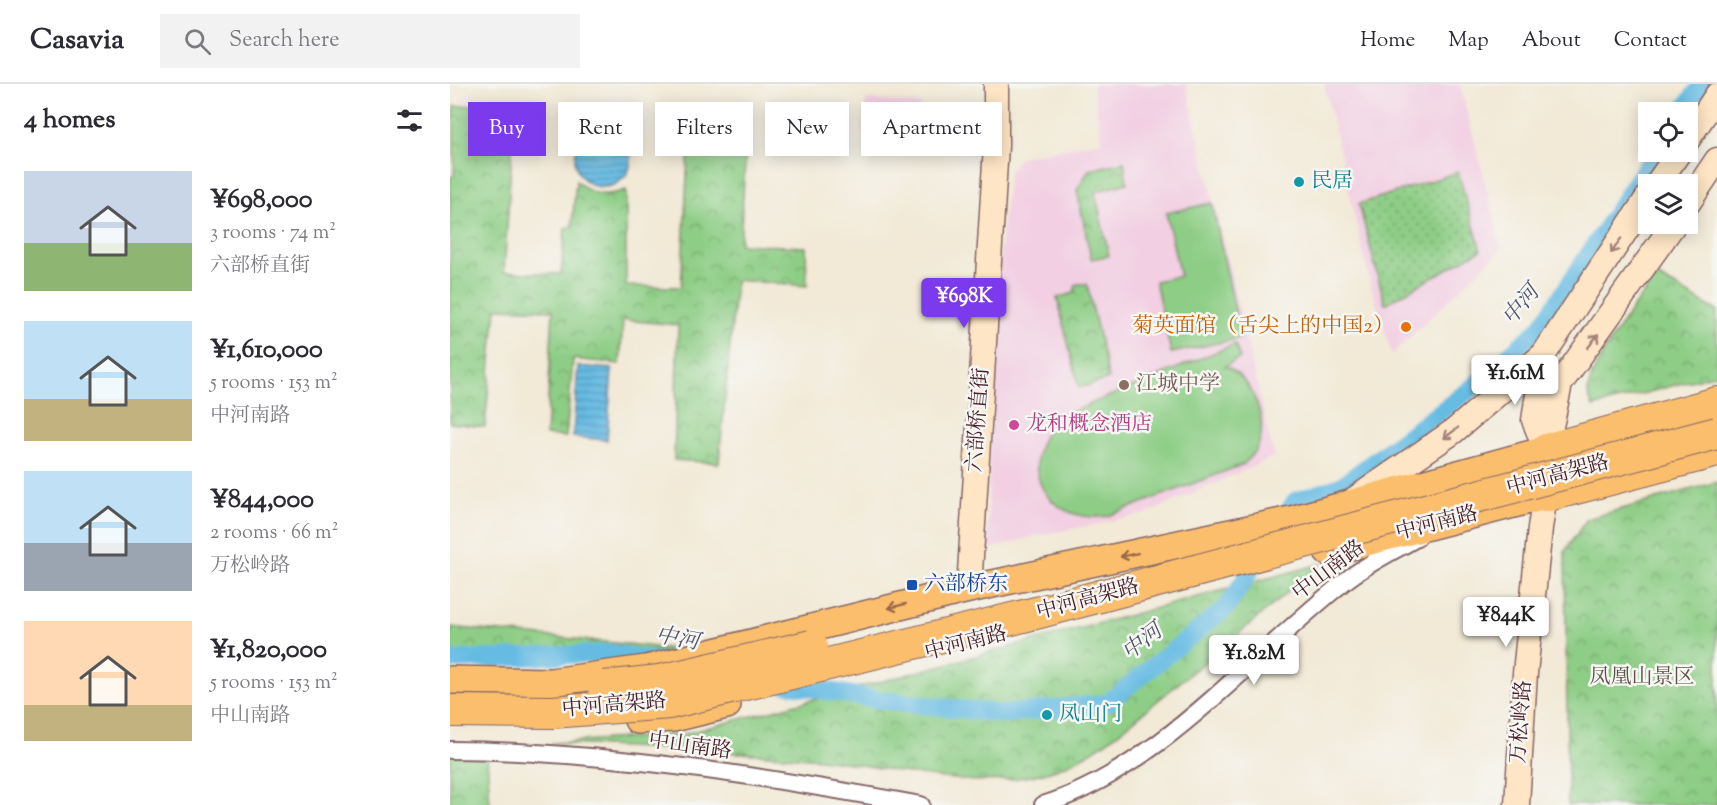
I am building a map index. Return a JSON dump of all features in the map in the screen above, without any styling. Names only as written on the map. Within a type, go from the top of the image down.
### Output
[{"type":"highway","points":[[1546,450],[1717,403]]},
{"type":"highway","name":"中河高架路","points":[[450,692],[554,693],[659,681],[1271,541],[1717,420]]},
{"type":"highway","name":"中河高架路","points":[[450,711],[552,712],[669,703],[1040,612],[1717,433]]},
{"type":"highway","points":[[1545,496],[1717,451]]},
{"type":"main road","name":"六部桥直街","points":[[969,582],[995,158],[996,84]]},
{"type":"main road","points":[[1698,124],[1717,95]]},
{"type":"main road","points":[[1698,188],[1717,160]]},
{"type":"main road","name":"中河南路","points":[[1348,504],[1454,431],[1544,354],[1638,212]]},
{"type":"main road","points":[[1546,450],[1560,384],[1667,234]]},
{"type":"main road","points":[[1544,354],[1534,420],[1546,450]]},
{"type":"main road","name":"中河南路","points":[[450,680],[551,681],[649,668],[969,582],[1280,522],[1546,450]]},
{"type":"main road","name":"万松岭路","points":[[1517,805],[1525,673],[1545,496],[1546,450]]},
{"type":"main road","name":"中河南路","points":[[450,724],[552,726],[674,718],[1545,496]]},
{"type":"street","name":"中山南路","points":[[1043,805],[1094,786],[1124,766],[1230,685],[1346,580],[1442,523]]},
{"type":"street","name":"中山南路","points":[[450,750],[562,754],[686,768],[921,805]]},
{"type":"shaded area","name":"江城中学","points":[[1092,84],[1186,84],[1274,457],[1146,514],[1032,537],[987,550],[993,314],[1009,170],[1021,157],[1102,141]]},
{"type":"shaded area","points":[[1324,84],[1460,84],[1502,249],[1392,354],[1371,287]]},
{"type":"shaded area","points":[[866,99],[899,102],[866,102]]},
{"type":"green space","points":[[454,106],[468,106],[468,156],[512,156],[504,272],[561,274],[565,228],[572,226],[576,181],[588,190],[600,194],[612,194],[626,190],[626,286],[681,287],[688,156],[745,156],[740,244],[806,247],[807,286],[736,280],[719,463],[674,460],[678,325],[623,320],[620,364],[573,359],[566,437],[546,435],[553,310],[496,308],[485,427],[450,423],[450,177],[454,176]]},
{"type":"green space","points":[[1124,162],[1127,183],[1095,192],[1109,256],[1091,259],[1077,190],[1089,170]]},
{"type":"green space","points":[[1458,172],[1481,250],[1385,304],[1359,204]]},
{"type":"green space","points":[[1212,203],[1241,338],[1171,353],[1155,281],[1180,276],[1166,213]]},
{"type":"green space","points":[[1657,276],[1717,311],[1717,374],[1593,407],[1588,394],[1589,383],[1595,368],[1615,333]]},
{"type":"green space","points":[[1076,284],[1087,284],[1109,379],[1079,388],[1057,298],[1074,293]]},
{"type":"green space","points":[[1235,344],[1240,358],[1225,366],[1243,379],[1250,389],[1261,423],[1258,446],[1244,464],[1108,516],[1086,516],[1067,511],[1053,501],[1042,488],[1037,472],[1038,454],[1044,436],[1057,418]]},
{"type":"green space","name":"凤凰山景区","points":[[1717,482],[1717,805],[1568,805],[1565,551],[1587,519]]},
{"type":"green space","points":[[1321,564],[1112,738],[1071,763],[1026,777],[964,780],[810,758],[551,743],[684,734]]},
{"type":"green space","points":[[450,627],[677,649],[671,653],[588,648],[450,653]]},
{"type":"green space","points":[[450,752],[487,754],[490,805],[450,805]]},
{"type":"water","points":[[575,156],[631,156],[631,165],[626,175],[609,187],[597,187],[587,182],[575,165]]},
{"type":"water","points":[[578,366],[612,369],[607,440],[573,437]]},
{"type":"waterway","name":"中河","points":[[1689,102],[1702,84]]},
{"type":"waterway","name":"中河","points":[[1279,527],[1295,501],[1341,486],[1468,391],[1540,328],[1649,162]]},
{"type":"waterway","name":"中河","points":[[780,683],[881,700],[1004,714],[1107,703],[1227,607],[1262,552]]},
{"type":"waterway","name":"中河","points":[[450,660],[610,653],[658,661]]},
{"type":"place","name":"民居","points":[[1299,182]]},
{"type":"place","name":"菊英面馆（舌尖上的中国2）","points":[[1406,327]]},
{"type":"place","name":"江城中学","points":[[1124,385]]},
{"type":"place","name":"龙和概念酒店","points":[[1014,425]]},
{"type":"place","name":"六部桥东","points":[[912,585]]},
{"type":"place","name":"凤山门","points":[[1047,715]]}]
